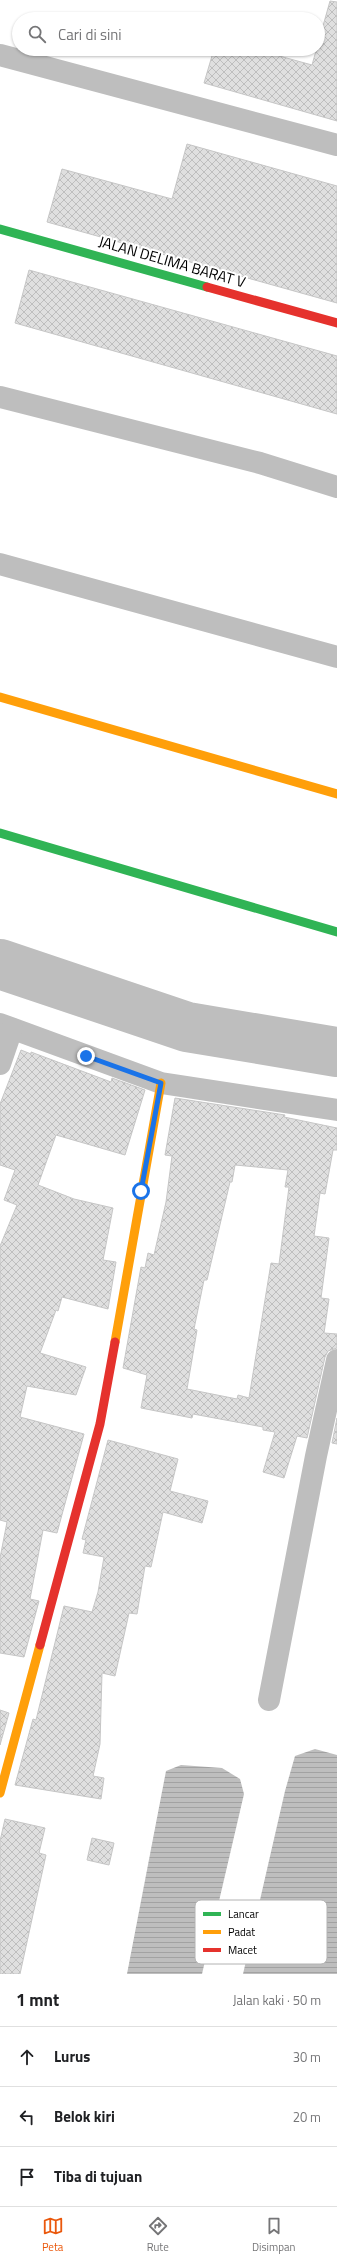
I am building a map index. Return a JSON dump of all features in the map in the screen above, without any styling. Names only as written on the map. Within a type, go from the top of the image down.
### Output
[{"type":"street","points":[[0,55],[337,145]]},
{"type":"street","name":"JALAN DELIMA BARAT V","points":[[0,229],[337,323]]},
{"type":"street","points":[[0,397],[260,464],[337,487]]},
{"type":"street","points":[[0,564],[337,656]]},
{"type":"street","points":[[0,696],[337,794]]},
{"type":"street","points":[[0,833],[337,932]]},
{"type":"street","points":[[0,1064],[6,1026],[161,1083],[337,1110]]},
{"type":"street","points":[[0,1793],[100,1424],[161,1083]]},
{"type":"street","points":[[269,1700],[316,1456],[337,1360]]},
{"type":"shaded area","points":[[315,1749],[337,1755],[337,1974],[243,1974],[245,1964],[327,1964],[327,1900],[260,1900],[285,1791],[295,1756]]},
{"type":"shaded area","points":[[181,1765],[222,1768],[240,1779],[244,1794],[219,1900],[195,1900],[195,1964],[204,1964],[202,1974],[127,1974],[166,1771]]},
{"type":"building","points":[[330,1],[337,2],[337,121],[204,83],[212,56],[279,56],[312,65],[315,56],[325,56],[325,19]]},
{"type":"building","points":[[187,144],[337,186],[337,303],[47,222],[62,169],[172,199]]},
{"type":"building","points":[[29,270],[337,356],[337,414],[15,323]]},
{"type":"building","points":[[21,1050],[31,1054],[31,1052],[111,1082],[112,1078],[145,1090],[125,1155],[56,1135],[38,1185],[74,1199],[113,1208],[103,1260],[116,1262],[108,1309],[62,1297],[58,1311],[56,1310],[40,1353],[86,1367],[76,1395],[27,1386],[20,1417],[84,1434],[57,1533],[43,1530],[30,1599],[39,1601],[24,1657],[0,1653],[0,1558],[7,1522],[0,1520],[0,1246],[17,1205],[4,1200],[15,1170],[0,1165],[0,1104]]},
{"type":"building","points":[[175,1098],[285,1115],[284,1117],[337,1128],[337,1150],[333,1150],[325,1194],[320,1193],[314,1236],[329,1238],[321,1298],[329,1299],[324,1333],[337,1334],[337,1348],[328,1351],[325,1357],[307,1438],[297,1436],[284,1478],[263,1472],[275,1432],[263,1430],[263,1427],[193,1414],[192,1418],[141,1408],[147,1375],[123,1368],[141,1267],[145,1268],[148,1253],[154,1255],[166,1202],[172,1156],[165,1155]],"holes":[[[235,1165],[288,1170],[285,1187],[289,1187],[279,1264],[271,1263],[249,1398],[238,1395],[237,1399],[187,1389],[197,1330],[194,1329],[204,1280],[207,1280]]]},
{"type":"building","points":[[337,1418],[337,1444],[332,1443]]},
{"type":"building","points":[[108,1440],[178,1459],[170,1491],[208,1501],[202,1523],[163,1512],[151,1567],[145,1566],[137,1614],[129,1613],[115,1676],[102,1673],[100,1744],[93,1776],[104,1778],[101,1799],[15,1785],[33,1719],[36,1720],[64,1606],[92,1612],[98,1592],[104,1557],[83,1553],[86,1540],[82,1539]]},
{"type":"building","points":[[0,1710],[9,1713],[0,1745]]},
{"type":"building","points":[[5,1819],[45,1828],[39,1853],[46,1855],[20,1974],[0,1974],[0,1841]]},
{"type":"building","points":[[92,1838],[114,1843],[109,1865],[87,1860]]},
{"type":"waterway","points":[[0,964],[187,1027],[337,1052]]},
{"type":"traffic: fast","points":[[0,229],[207,287]]},
{"type":"traffic: fast","points":[[0,833],[337,932]]},
{"type":"traffic: slow","points":[[0,697],[337,794]]},
{"type":"traffic: slow","points":[[115,1342],[161,1083]]},
{"type":"traffic: slow","points":[[0,1793],[40,1645]]},
{"type":"traffic: jam","points":[[207,287],[337,323]]},
{"type":"traffic: jam","points":[[40,1645],[100,1424],[115,1342]]},
{"type":"route","points":[[86,1056],[161,1083],[141,1191]]}]
